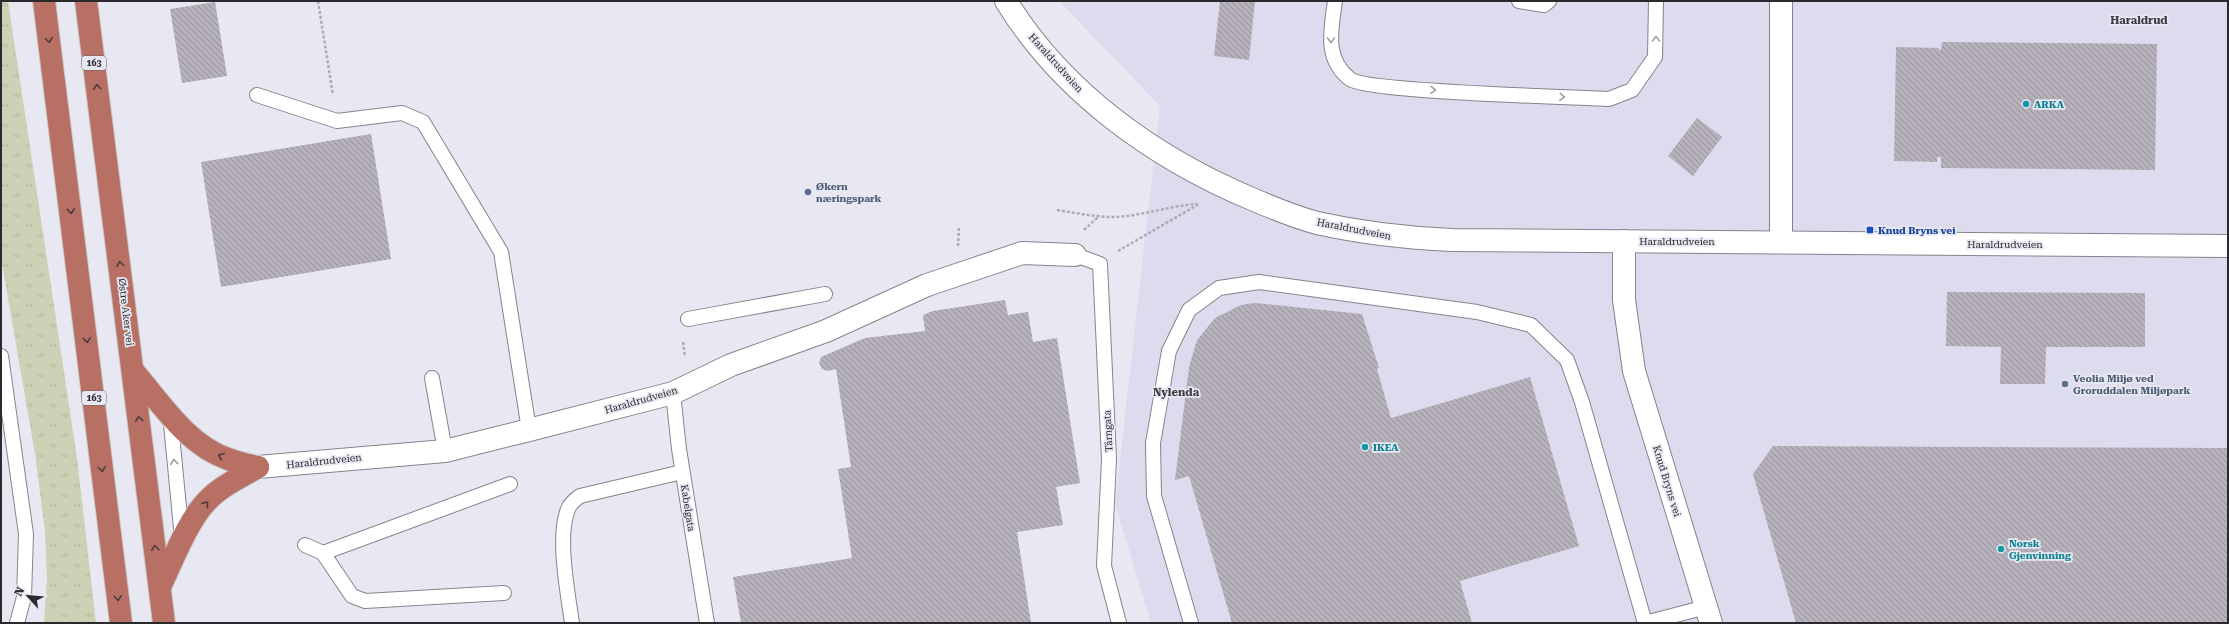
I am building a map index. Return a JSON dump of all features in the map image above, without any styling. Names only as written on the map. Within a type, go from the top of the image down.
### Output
[{"type":"highway","name":"163","points":[[44,1],[121,623]]},
{"type":"highway","name":"Østre Aker vei","points":[[86,1],[134,372],[164,623]]},
{"type":"highway","points":[[134,372],[180,426],[196,441],[213,452],[228,459],[258,467]]},
{"type":"highway","points":[[160,587],[193,520],[207,501],[225,487],[258,467]]},
{"type":"street","name":"Haraldrudveien","points":[[1006,1],[1041,49],[1070,80],[1116,121],[1144,143],[1193,172],[1275,209],[1316,222],[1402,238],[2228,246]]},
{"type":"street","points":[[1781,1],[1781,242]]},
{"type":"street","name":"Knud Bryns vei","points":[[1624,241],[1624,300],[1634,371],[1708,615]]},
{"type":"street","name":"Haraldrudveien","points":[[258,467],[445,451],[673,393],[731,365],[826,331],[927,285],[1022,253],[1075,255]]},
{"type":"lane","points":[[1335,1],[1330,42],[1335,62],[1351,80],[1388,88],[1609,99],[1632,90],[1655,58],[1656,1]]},
{"type":"lane","points":[[1519,1],[1544,5],[1549,1]]},
{"type":"lane","points":[[257,95],[337,121],[402,113],[422,122],[501,252],[529,430]]},
{"type":"lane","points":[[1075,255],[1100,264]]},
{"type":"lane","name":"Tårngata","points":[[1100,264],[1109,459],[1104,566],[1119,623]]},
{"type":"lane","points":[[1191,623],[1154,496],[1153,443],[1169,351],[1189,310],[1219,288],[1259,282],[1477,312],[1531,325],[1567,360],[1582,402],[1645,623],[1708,615]]},
{"type":"lane","points":[[688,319],[825,294]]},
{"type":"lane","points":[[1,356],[7,440],[26,534],[24,597],[17,623]]},
{"type":"lane","points":[[432,378],[445,451]]},
{"type":"lane","name":"Kabelgata","points":[[673,393],[682,472],[707,623]]},
{"type":"lane","points":[[170,414],[182,543]]},
{"type":"lane","points":[[572,623],[563,540],[569,507],[573,501],[580,496],[682,472]]},
{"type":"lane","points":[[323,554],[510,484]]},
{"type":"lane","points":[[305,545],[323,554],[352,596],[365,601],[504,593]]},
{"type":"path","points":[[318,1],[337,121]]},
{"type":"path","points":[[1057,210],[1115,217],[1165,208],[1199,204],[1128,245],[1100,264]]},
{"type":"path","points":[[957,252],[958,227]]},
{"type":"shaded area","points":[[1059,1],[2228,1],[2228,623],[1151,623],[1115,504],[1160,106]]},
{"type":"green space","points":[[1,1],[8,1],[77,458],[96,623],[44,623],[47,579],[45,531],[35,454],[1,258]]},
{"type":"building","points":[[1220,1],[1255,1],[1249,60],[1214,56]]},
{"type":"building","points":[[215,2],[227,76],[182,83],[170,9]]},
{"type":"building","name":"ARKA","points":[[1942,42],[2157,44],[2155,170],[1941,168],[1941,157],[1937,157],[1937,162],[1894,161],[1896,47],[1939,48],[1938,50],[1941,50]]},
{"type":"building","points":[[1697,118],[1722,137],[1693,176],[1668,156]]},
{"type":"building","points":[[371,134],[391,259],[221,287],[201,162]]},
{"type":"building","points":[[1947,292],[2145,293],[2145,347],[2046,347],[2045,384],[2000,384],[2001,347],[1946,346]]},
{"type":"building","points":[[1005,300],[1008,315],[1028,312],[1033,342],[1057,338],[1080,483],[1056,487],[1063,525],[1017,532],[1031,623],[741,623],[733,577],[852,558],[838,469],[851,467],[836,369],[828,371],[822,369],[819,363],[821,357],[865,338],[925,331],[923,315],[933,311]]},
{"type":"building","name":"IKEA","points":[[1255,303],[1362,314],[1379,368],[1377,369],[1391,418],[1530,377],[1579,546],[1460,581],[1472,623],[1232,623],[1189,476],[1175,480],[1189,367],[1197,340],[1215,318],[1241,305]]},
{"type":"building","name":"Norsk Gjenvinning","points":[[1773,446],[2228,448],[2228,623],[1796,623],[1753,474]]},
{"type":"place","name":"ARKA","points":[[2026,104]]},
{"type":"place","name":"Økern næringspark","points":[[808,192]]},
{"type":"place","name":"Knud Bryns vei","points":[[1870,230]]},
{"type":"place","name":"Veolia Miljø ved Groruddalen Miljøpark","points":[[2065,384]]},
{"type":"place","name":"IKEA","points":[[1365,447]]},
{"type":"place","name":"Norsk Gjenvinning","points":[[2001,549]]},
{"type":"district","name":"Haraldrud","points":[[2139,20]]},
{"type":"district","name":"Nylenda","points":[[1176,392]]}]
